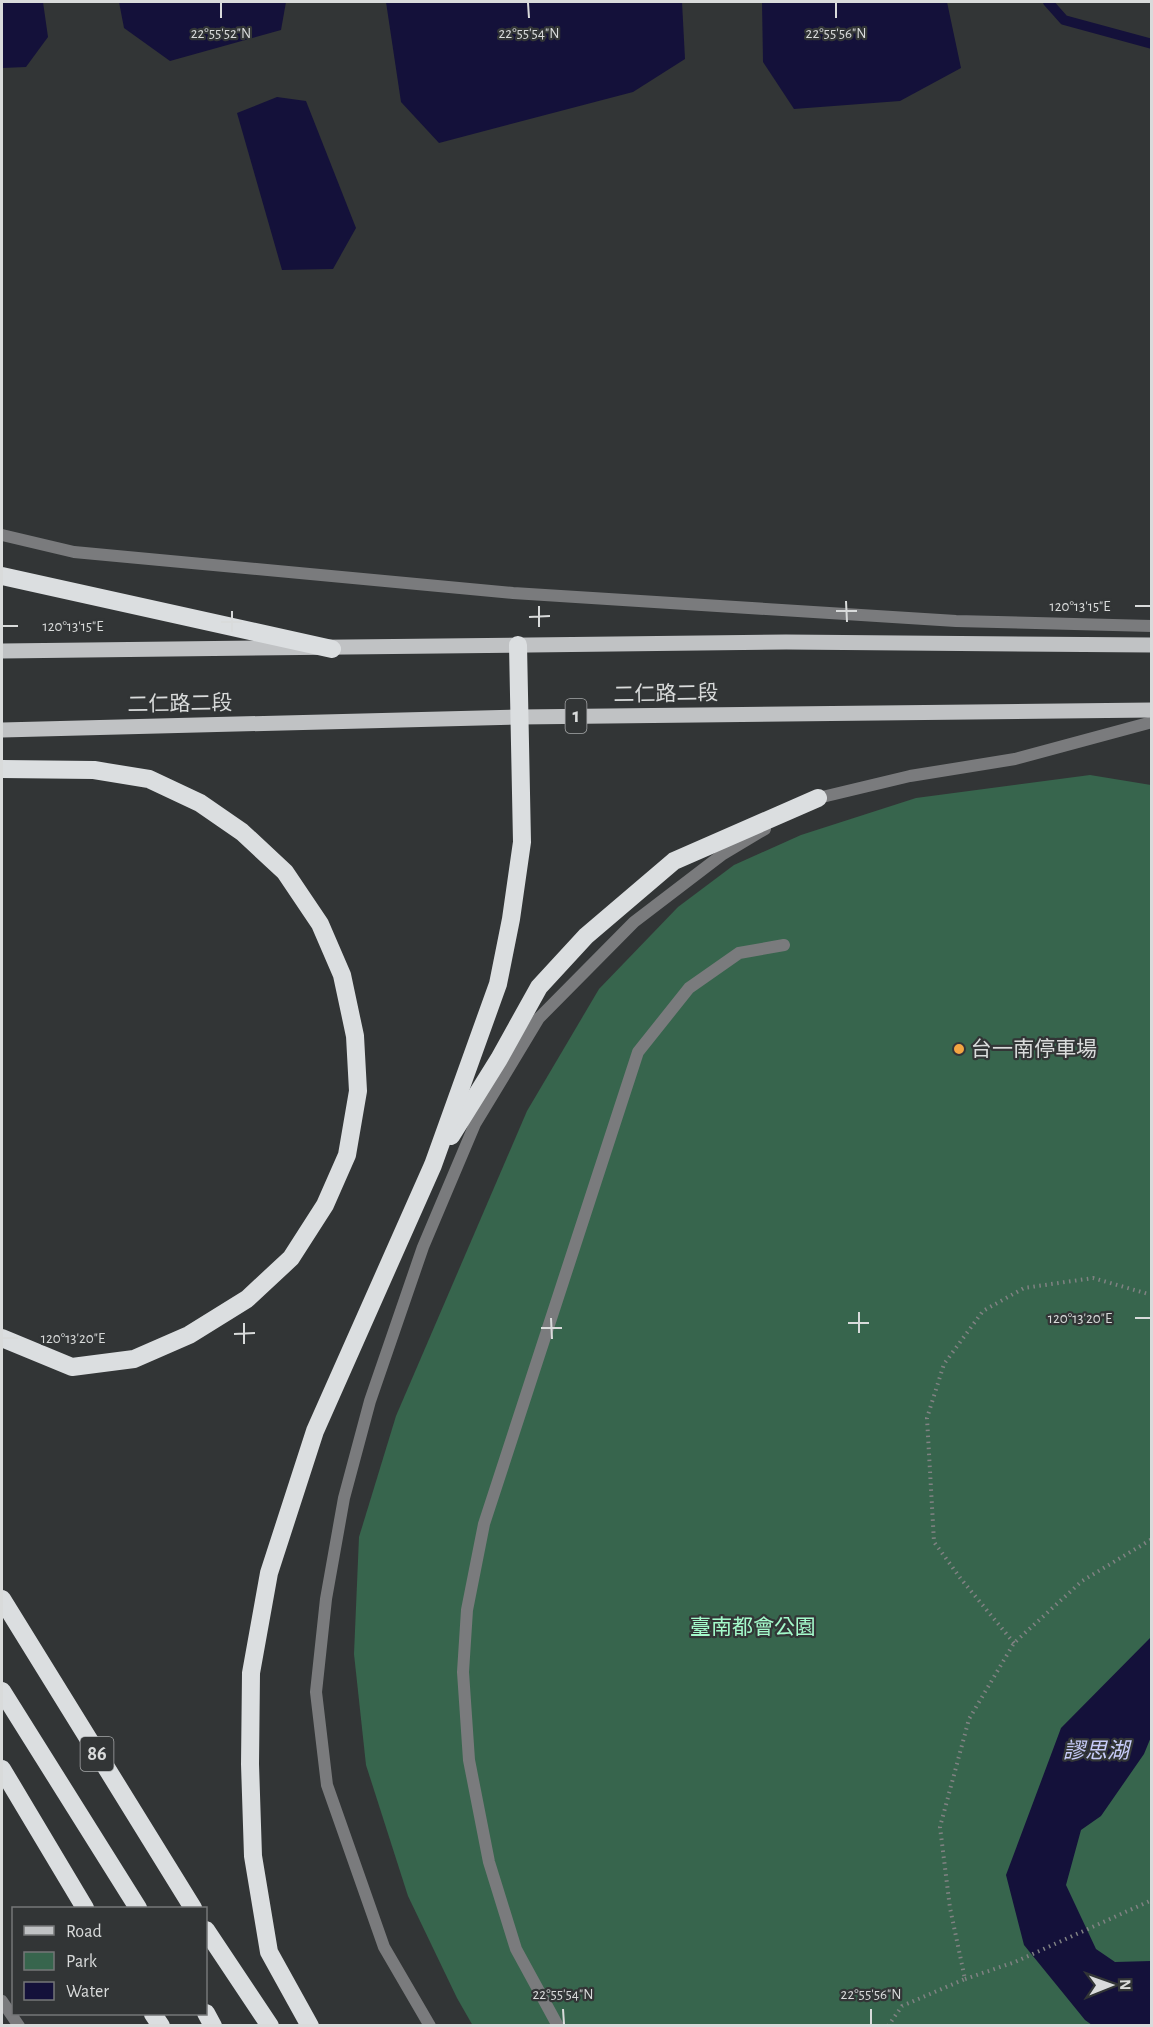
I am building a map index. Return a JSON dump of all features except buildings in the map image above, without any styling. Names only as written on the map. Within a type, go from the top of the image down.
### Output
[{"type":"highway","points":[[2,576],[332,649]]},
{"type":"highway","points":[[310,2025],[269,1952],[253,1856],[250,1764],[251,1673],[269,1572],[315,1431],[433,1165],[498,984],[511,919],[522,842],[518,645]]},
{"type":"highway","points":[[2,769],[94,770],[149,779],[200,803],[243,832],[285,872],[320,924],[342,975],[355,1036],[358,1091],[347,1155],[325,1205],[291,1258],[247,1299],[189,1335],[134,1359],[72,1367],[2,1338]]},
{"type":"highway","points":[[433,1165],[499,1059],[539,987],[586,936],[674,861],[818,798]]},
{"type":"highway","name":"86","points":[[2,1599],[191,1907]]},
{"type":"highway","name":"86","points":[[2,1691],[137,1907]]},
{"type":"highway","points":[[2,1769],[85,1907]]},
{"type":"highway","points":[[207,1930],[270,2025]]},
{"type":"main road","points":[[2,651],[786,642],[1152,645]]},
{"type":"main road","name":"二仁路二段","points":[[2,730],[519,717],[1152,710]]},
{"type":"street","points":[[2,535],[74,552],[513,593],[956,621],[1152,626]]},
{"type":"street","points":[[430,2025],[384,1947],[327,1785],[316,1692],[326,1599],[344,1498],[370,1401],[423,1247],[475,1124],[539,1018],[634,922],[723,854],[818,798],[910,776],[1015,759],[1152,722]]},
{"type":"street","points":[[558,2025],[516,1949],[489,1862],[469,1760],[463,1672],[468,1610],[484,1524],[638,1052],[689,988],[739,953],[784,945]]},
{"type":"street","points":[[2,2001],[19,2025]]},
{"type":"path","points":[[1014,1643],[961,1579],[934,1542],[927,1419],[944,1364],[982,1311],[1024,1288],[1093,1278],[1152,1295]]},
{"type":"path","points":[[965,1979],[950,1908],[940,1827],[969,1719],[1014,1643],[1082,1581],[1152,1539]]},
{"type":"path","points":[[888,2025],[902,2006],[965,1979],[1015,1962],[1152,1900]]},
{"type":"green space","name":"臺南都會公園","points":[[1090,775],[1151,785],[1151,2025],[473,2026],[408,1896],[366,1765],[354,1654],[359,1537],[396,1416],[527,1111],[599,989],[678,907],[734,865],[801,835],[916,798]]},
{"type":"water","points":[[2,2],[43,2],[48,37],[26,67],[2,68]]},
{"type":"water","points":[[119,2],[286,2],[281,30],[170,61],[124,28]]},
{"type":"water","points":[[386,2],[682,2],[685,59],[633,92],[439,143],[401,102]]},
{"type":"water","points":[[762,2],[947,2],[961,68],[900,101],[794,109],[763,62]]},
{"type":"water","points":[[277,97],[306,101],[356,228],[333,269],[282,270],[237,113]]},
{"type":"water","name":"謬思湖","points":[[1151,1637],[1151,1737],[1144,1754],[1101,1816],[1081,1830],[1066,1885],[1096,1949],[1115,1962],[1151,1961],[1151,2025],[1092,2025],[1085,2020],[1024,1945],[1006,1875],[1061,1728]]},
{"type":"waterway","points":[[1048,2],[1064,20],[1152,44]]},
{"type":"place","name":"台一南停車場","points":[[959,1049]]}]
